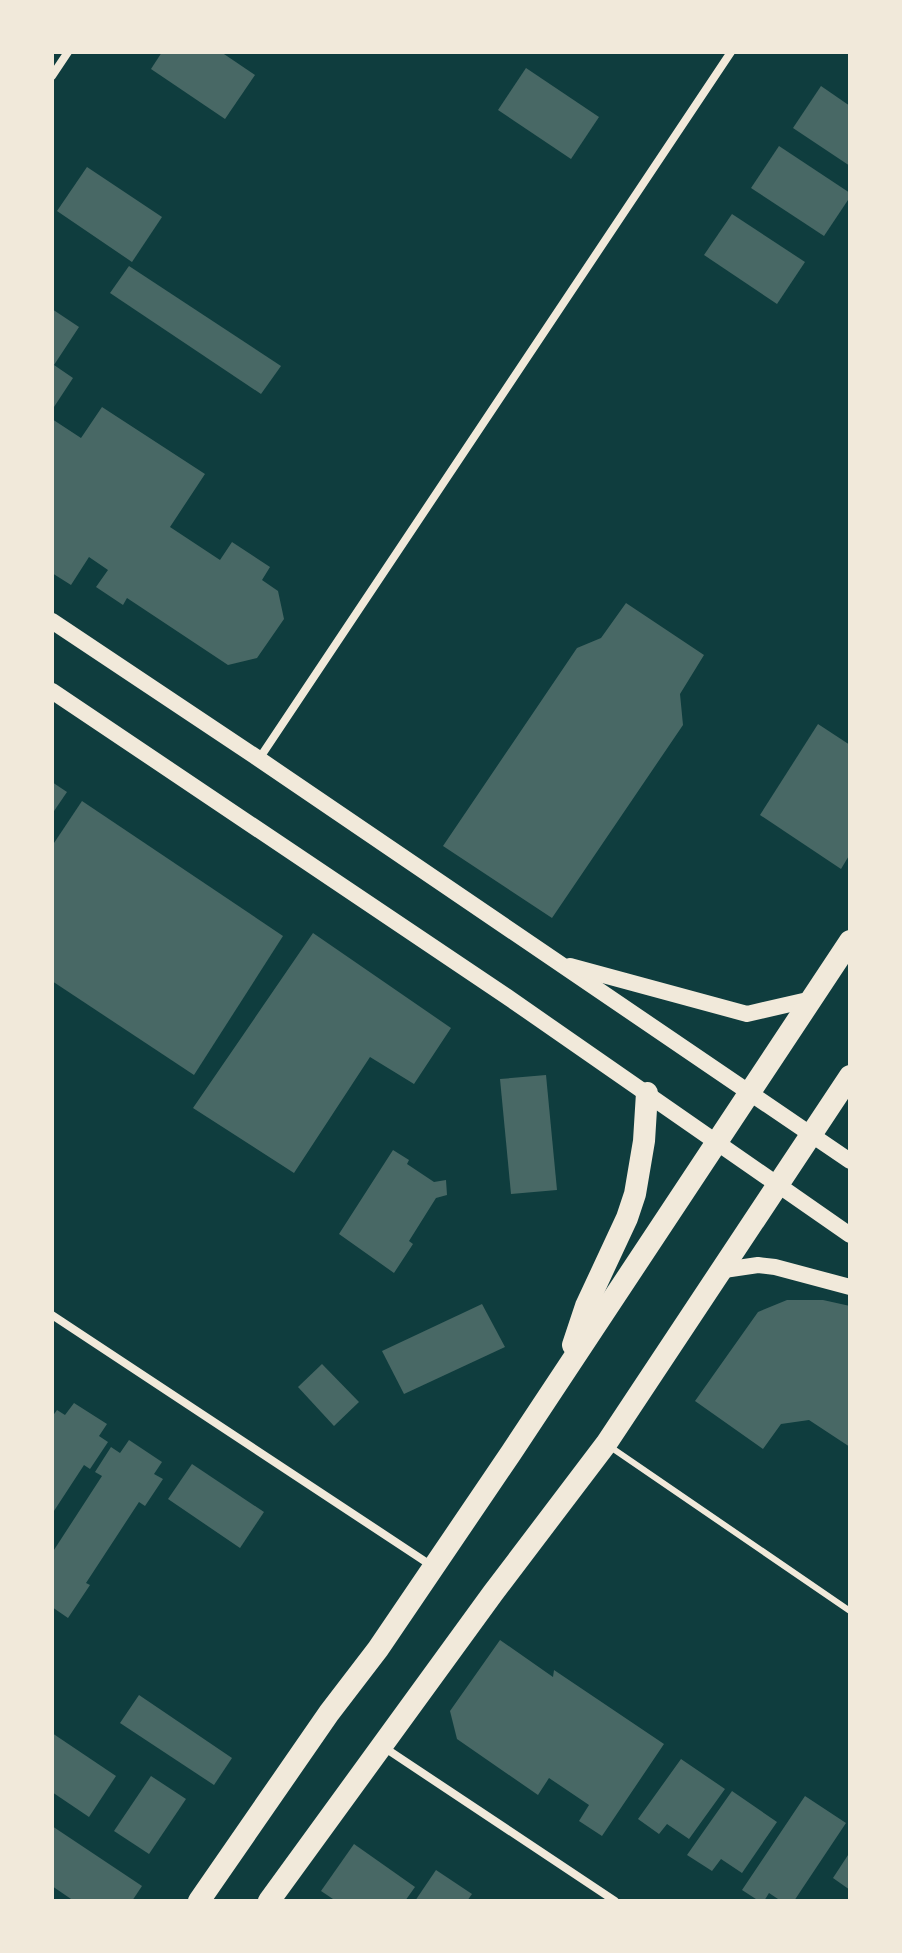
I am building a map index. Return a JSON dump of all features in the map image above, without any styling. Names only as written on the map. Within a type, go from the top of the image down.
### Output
[{"type":"highway","points":[[199,1901],[329,1713],[378,1649],[561,1380],[850,941]]},
{"type":"highway","points":[[269,1901],[381,1745],[606,1444],[850,1076]]},
{"type":"highway","points":[[561,1380],[586,1306],[627,1218],[642,1159],[647,1093]]},
{"type":"main road","points":[[52,621],[850,1161]]},
{"type":"main road","points":[[52,691],[647,1093],[850,1235]]},
{"type":"main road","points":[[557,962],[747,1014],[812,999]]},
{"type":"main road","points":[[724,1270],[758,1265],[775,1267],[850,1287]]},
{"type":"street","points":[[52,76],[68,52]]},
{"type":"street","points":[[259,759],[731,52]]},
{"type":"street","points":[[52,1315],[432,1566]]},
{"type":"street","points":[[381,1745],[615,1901]]},
{"type":"lane","points":[[606,1444],[850,1611]]},
{"type":"building","points":[[162,52],[221,52],[255,75],[225,119],[151,69]]},
{"type":"building","points":[[526,68],[599,117],[571,159],[498,110]]},
{"type":"building","points":[[821,86],[850,106],[850,166],[793,128]]},
{"type":"building","points":[[779,146],[850,193],[824,236],[751,188]]},
{"type":"building","points":[[87,167],[162,217],[132,262],[57,211]]},
{"type":"building","points":[[732,214],[805,262],[777,304],[704,255]]},
{"type":"building","points":[[129,266],[281,366],[261,394],[110,293]]},
{"type":"building","points":[[52,309],[79,327],[54,365],[73,378],[52,410]]},
{"type":"building","points":[[102,407],[205,474],[170,527],[220,560],[232,542],[270,567],[262,580],[278,591],[284,619],[257,658],[228,665],[127,598],[123,605],[96,587],[108,570],[89,557],[71,585],[52,573],[52,419],[81,438]]},
{"type":"building","points":[[626,603],[704,655],[680,694],[683,725],[552,918],[443,846],[577,648],[601,638]]},
{"type":"building","points":[[818,724],[850,745],[850,854],[841,869],[760,815]]},
{"type":"building","points":[[52,782],[67,792],[52,814]]},
{"type":"building","points":[[82,801],[283,936],[194,1075],[52,981],[52,846]]},
{"type":"building","points":[[313,933],[451,1028],[414,1084],[370,1057],[294,1173],[193,1108]]},
{"type":"building","points":[[546,1075],[557,1190],[511,1194],[500,1079]]},
{"type":"building","points":[[393,1150],[409,1160],[407,1164],[434,1182],[446,1180],[447,1195],[436,1198],[409,1241],[413,1244],[394,1273],[339,1234]]},
{"type":"building","points":[[787,1300],[823,1300],[850,1306],[850,1447],[809,1420],[781,1424],[763,1449],[695,1401],[758,1312]]},
{"type":"building","points":[[482,1304],[505,1347],[404,1394],[382,1351]]},
{"type":"building","points":[[322,1364],[359,1402],[334,1426],[298,1387]]},
{"type":"building","points":[[74,1403],[107,1424],[99,1436],[108,1442],[90,1469],[84,1465],[52,1514],[52,1417],[57,1410],[65,1415]]},
{"type":"building","points":[[129,1440],[162,1462],[154,1474],[163,1479],[145,1506],[139,1502],[86,1583],[90,1585],[68,1618],[52,1607],[52,1553],[102,1476],[95,1472],[111,1447],[120,1453]]},
{"type":"building","points":[[192,1464],[264,1512],[240,1548],[168,1499]]},
{"type":"building","points":[[500,1640],[553,1677],[554,1670],[664,1744],[602,1836],[579,1821],[589,1805],[549,1778],[538,1795],[457,1739],[450,1711]]},
{"type":"building","points":[[139,1695],[232,1758],[214,1785],[120,1723]]},
{"type":"building","points":[[52,1733],[116,1776],[89,1817],[52,1792]]},
{"type":"building","points":[[681,1759],[725,1789],[689,1839],[667,1824],[659,1834],[638,1819]]},
{"type":"building","points":[[151,1776],[186,1799],[149,1854],[114,1831]]},
{"type":"building","points":[[732,1791],[777,1822],[742,1873],[721,1859],[712,1871],[687,1855]]},
{"type":"building","points":[[805,1796],[846,1823],[794,1901],[781,1901],[769,1893],[764,1901],[759,1901],[742,1890]]},
{"type":"building","points":[[52,1826],[142,1886],[132,1901],[74,1901],[52,1886]]},
{"type":"building","points":[[354,1844],[415,1887],[405,1901],[336,1901],[321,1891]]},
{"type":"building","points":[[850,1852],[850,1890],[833,1878]]},
{"type":"building","points":[[436,1870],[472,1894],[467,1901],[415,1901]]}]
